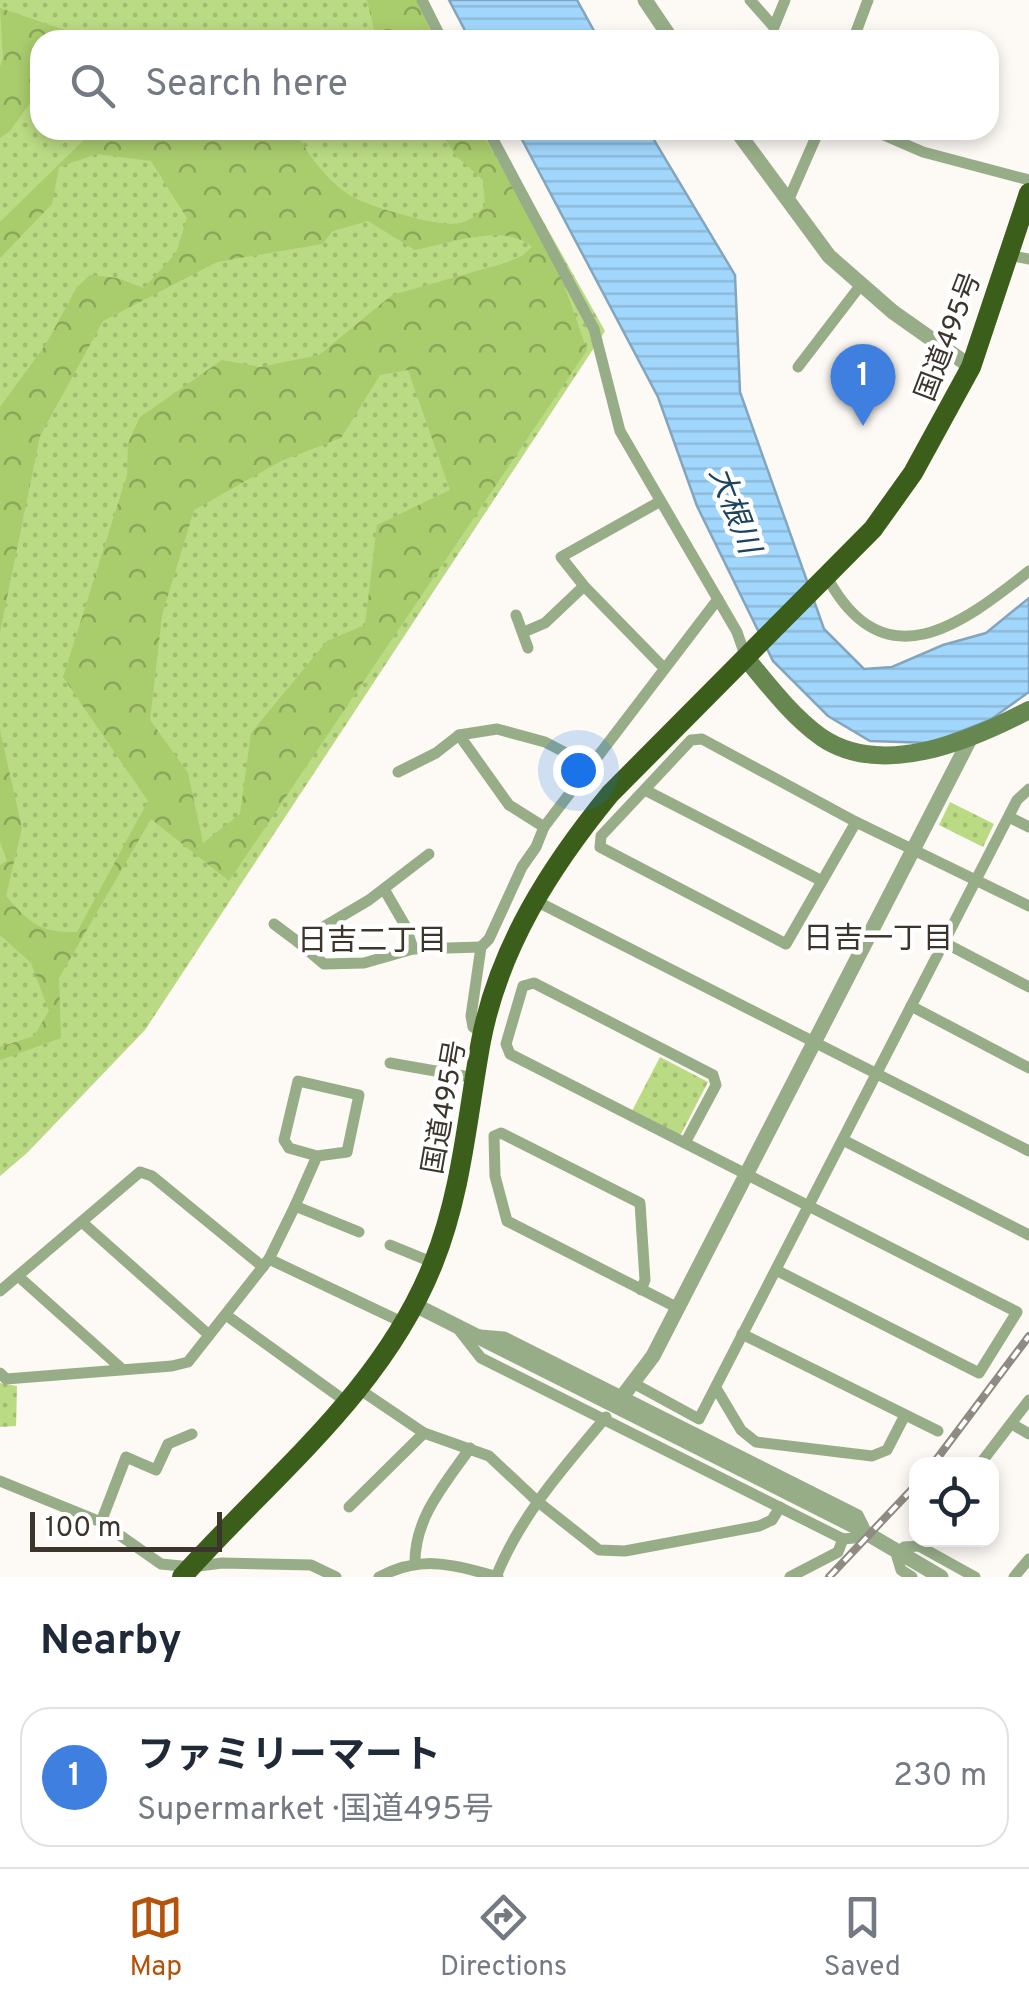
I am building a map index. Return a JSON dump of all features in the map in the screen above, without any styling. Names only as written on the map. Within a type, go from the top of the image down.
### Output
[{"type":"highway","name":"国道495号","points":[[186,1572],[353,1396],[409,1314],[434,1263],[455,1199],[483,1032],[505,961],[534,900],[573,839],[610,794],[873,529],[913,472],[971,367],[1018,257],[1029,194]]},
{"type":"main road","points":[[751,652],[809,728],[841,748],[856,752],[906,754],[970,740],[1029,710]]},
{"type":"street","points":[[422,0],[437,30]]},
{"type":"street","points":[[644,0],[665,30]]},
{"type":"street","points":[[750,0],[774,27]]},
{"type":"street","points":[[773,30],[785,0]]},
{"type":"street","points":[[858,30],[868,0]]},
{"type":"street","points":[[493,140],[594,329],[620,431],[751,652]]},
{"type":"street","points":[[743,140],[829,256],[860,286],[971,367]]},
{"type":"street","points":[[788,201],[815,140]]},
{"type":"street","points":[[895,140],[923,152],[1029,180]]},
{"type":"street","points":[[798,366],[860,286]]},
{"type":"street","points":[[659,502],[562,557],[584,586],[663,666]]},
{"type":"street","points":[[824,579],[860,620],[888,633],[923,636],[962,621],[1029,571]]},
{"type":"street","points":[[524,632],[545,623],[584,586]]},
{"type":"street","points":[[483,1032],[473,1027],[472,1016],[481,947],[489,939],[522,867],[544,827],[588,765],[718,599]]},
{"type":"street","points":[[516,615],[528,648]]},
{"type":"street","points":[[398,772],[436,753],[459,735],[497,729],[545,742],[588,765]]},
{"type":"street","points":[[459,735],[509,806],[544,827]]},
{"type":"street","points":[[856,822],[786,944],[600,847],[601,836],[691,740],[702,739],[856,822],[1029,906]]},
{"type":"street","points":[[379,1577],[416,1562],[446,1564],[497,1577],[515,1534],[537,1500],[653,1356],[970,740]]},
{"type":"street","points":[[633,1383],[698,1419],[1009,817],[1029,788]]},
{"type":"street","points":[[644,790],[822,881]]},
{"type":"street","points":[[1009,817],[1029,827]]},
{"type":"street","points":[[298,942],[384,889],[430,854]]},
{"type":"street","points":[[522,867],[546,881]]},
{"type":"street","points":[[384,889],[406,927],[412,949]]},
{"type":"street","points":[[534,900],[1029,1151]]},
{"type":"street","points":[[274,924],[324,964],[364,963],[412,949],[481,947]]},
{"type":"street","points":[[944,943],[1029,987]]},
{"type":"street","points":[[685,1142],[716,1085],[713,1075],[534,983],[522,986],[506,1044],[510,1054],[1017,1312],[980,1373],[776,1270]]},
{"type":"street","points":[[911,1006],[1029,1068]]},
{"type":"street","points":[[390,1064],[475,1078]]},
{"type":"street","points":[[298,1082],[358,1095],[347,1152],[317,1156],[289,1148],[284,1140],[298,1082]]},
{"type":"street","points":[[641,1290],[645,1280],[640,1203],[500,1133],[494,1136],[495,1176],[507,1222],[641,1290],[678,1308]]},
{"type":"street","points":[[843,1140],[1029,1235]]},
{"type":"street","points":[[0,1373],[6,1379],[188,1362],[266,1263],[317,1156]]},
{"type":"street","points":[[0,1291],[140,1172],[152,1176],[266,1263],[464,1331],[870,1534],[941,1577]]},
{"type":"street","points":[[295,1206],[360,1232]]},
{"type":"street","points":[[83,1222],[209,1335]]},
{"type":"street","points":[[390,1245],[434,1263]]},
{"type":"street","points":[[18,1276],[122,1369]]},
{"type":"street","points":[[226,1315],[353,1396],[424,1434],[490,1456],[599,1550],[626,1550],[759,1526],[772,1520],[780,1508]]},
{"type":"street","points":[[464,1331],[504,1336],[858,1516],[864,1526],[859,1535],[843,1538],[780,1508],[480,1358],[464,1331]]},
{"type":"street","points":[[742,1334],[938,1431]]},
{"type":"street","points":[[716,1388],[741,1430],[756,1442],[778,1446],[872,1456],[887,1450],[904,1414]]},
{"type":"street","points":[[986,1457],[1029,1400]]},
{"type":"street","points":[[1012,1424],[1029,1434]]},
{"type":"street","points":[[101,1522],[126,1457],[156,1470],[168,1444],[192,1434]]},
{"type":"street","points":[[349,1506],[424,1434]]},
{"type":"street","points":[[416,1562],[421,1524],[470,1448]]},
{"type":"street","points":[[0,1481],[101,1522],[161,1564],[186,1572],[222,1563],[286,1571],[311,1565],[336,1577]]},
{"type":"street","points":[[790,1577],[838,1552],[843,1538]]},
{"type":"street","points":[[909,1546],[897,1558],[901,1570],[912,1577]]},
{"type":"street","points":[[926,1547],[975,1577]]},
{"type":"street","points":[[1014,1577],[1029,1559]]},
{"type":"green space","points":[[0,0],[419,0],[436,30],[30,30],[30,140],[498,140],[605,331],[145,1030],[0,1176]]},
{"type":"green space","points":[[367,0],[417,0],[430,30],[374,30]]},
{"type":"green space","points":[[0,8],[65,30],[30,30],[30,103],[10,131],[0,138],[0,67]]},
{"type":"green space","points":[[84,140],[301,140],[318,166],[349,195],[400,214],[458,224],[485,205],[483,180],[456,156],[446,140],[486,140],[556,262],[587,350],[229,881],[151,819],[59,978],[61,1038],[0,1060],[0,1047],[34,1036],[49,1011],[31,963],[0,935],[0,865],[7,861],[0,842],[0,731],[22,828],[6,896],[44,928],[77,932],[148,801],[63,677],[127,475],[128,443],[140,417],[222,360],[260,367],[319,355],[392,295],[505,263],[532,247],[507,236],[492,235],[415,250],[368,221],[333,231],[322,244],[217,262],[103,321],[40,436],[0,632],[0,407],[46,344],[77,287],[90,275],[117,278],[144,288],[176,253],[187,218],[151,161],[97,154],[59,167],[52,204],[0,258],[0,222]],"holes":[[[408,370],[450,490],[377,525],[365,625],[327,641],[251,733],[240,814],[203,843],[188,773],[150,720],[162,615],[194,510],[281,461],[341,438],[380,375]]]},
{"type":"green space","points":[[950,802],[994,824],[983,847],[939,825]]},
{"type":"green space","points":[[660,1057],[708,1082],[680,1136],[632,1111]]},
{"type":"green space","points":[[0,1383],[17,1386],[16,1426],[0,1427]]},
{"type":"water","points":[[449,0],[577,0],[594,30],[465,30]]},
{"type":"water","name":"大根川","points":[[522,140],[654,140],[735,275],[740,392],[824,629],[864,669],[892,667],[943,645],[986,633],[1029,598],[1029,692],[990,720],[931,743],[870,741],[828,716],[773,661],[697,506],[658,397]]},
{"type":"railway","points":[[938,1457],[1029,1336]]},
{"type":"railway","points":[[829,1577],[909,1492]]},
{"type":"place","name":"ファミリーマート","points":[[863,426]]},
{"type":"district","name":"日吉一丁目","points":[[878,938]]},
{"type":"district","name":"日吉二丁目","points":[[372,940]]}]
